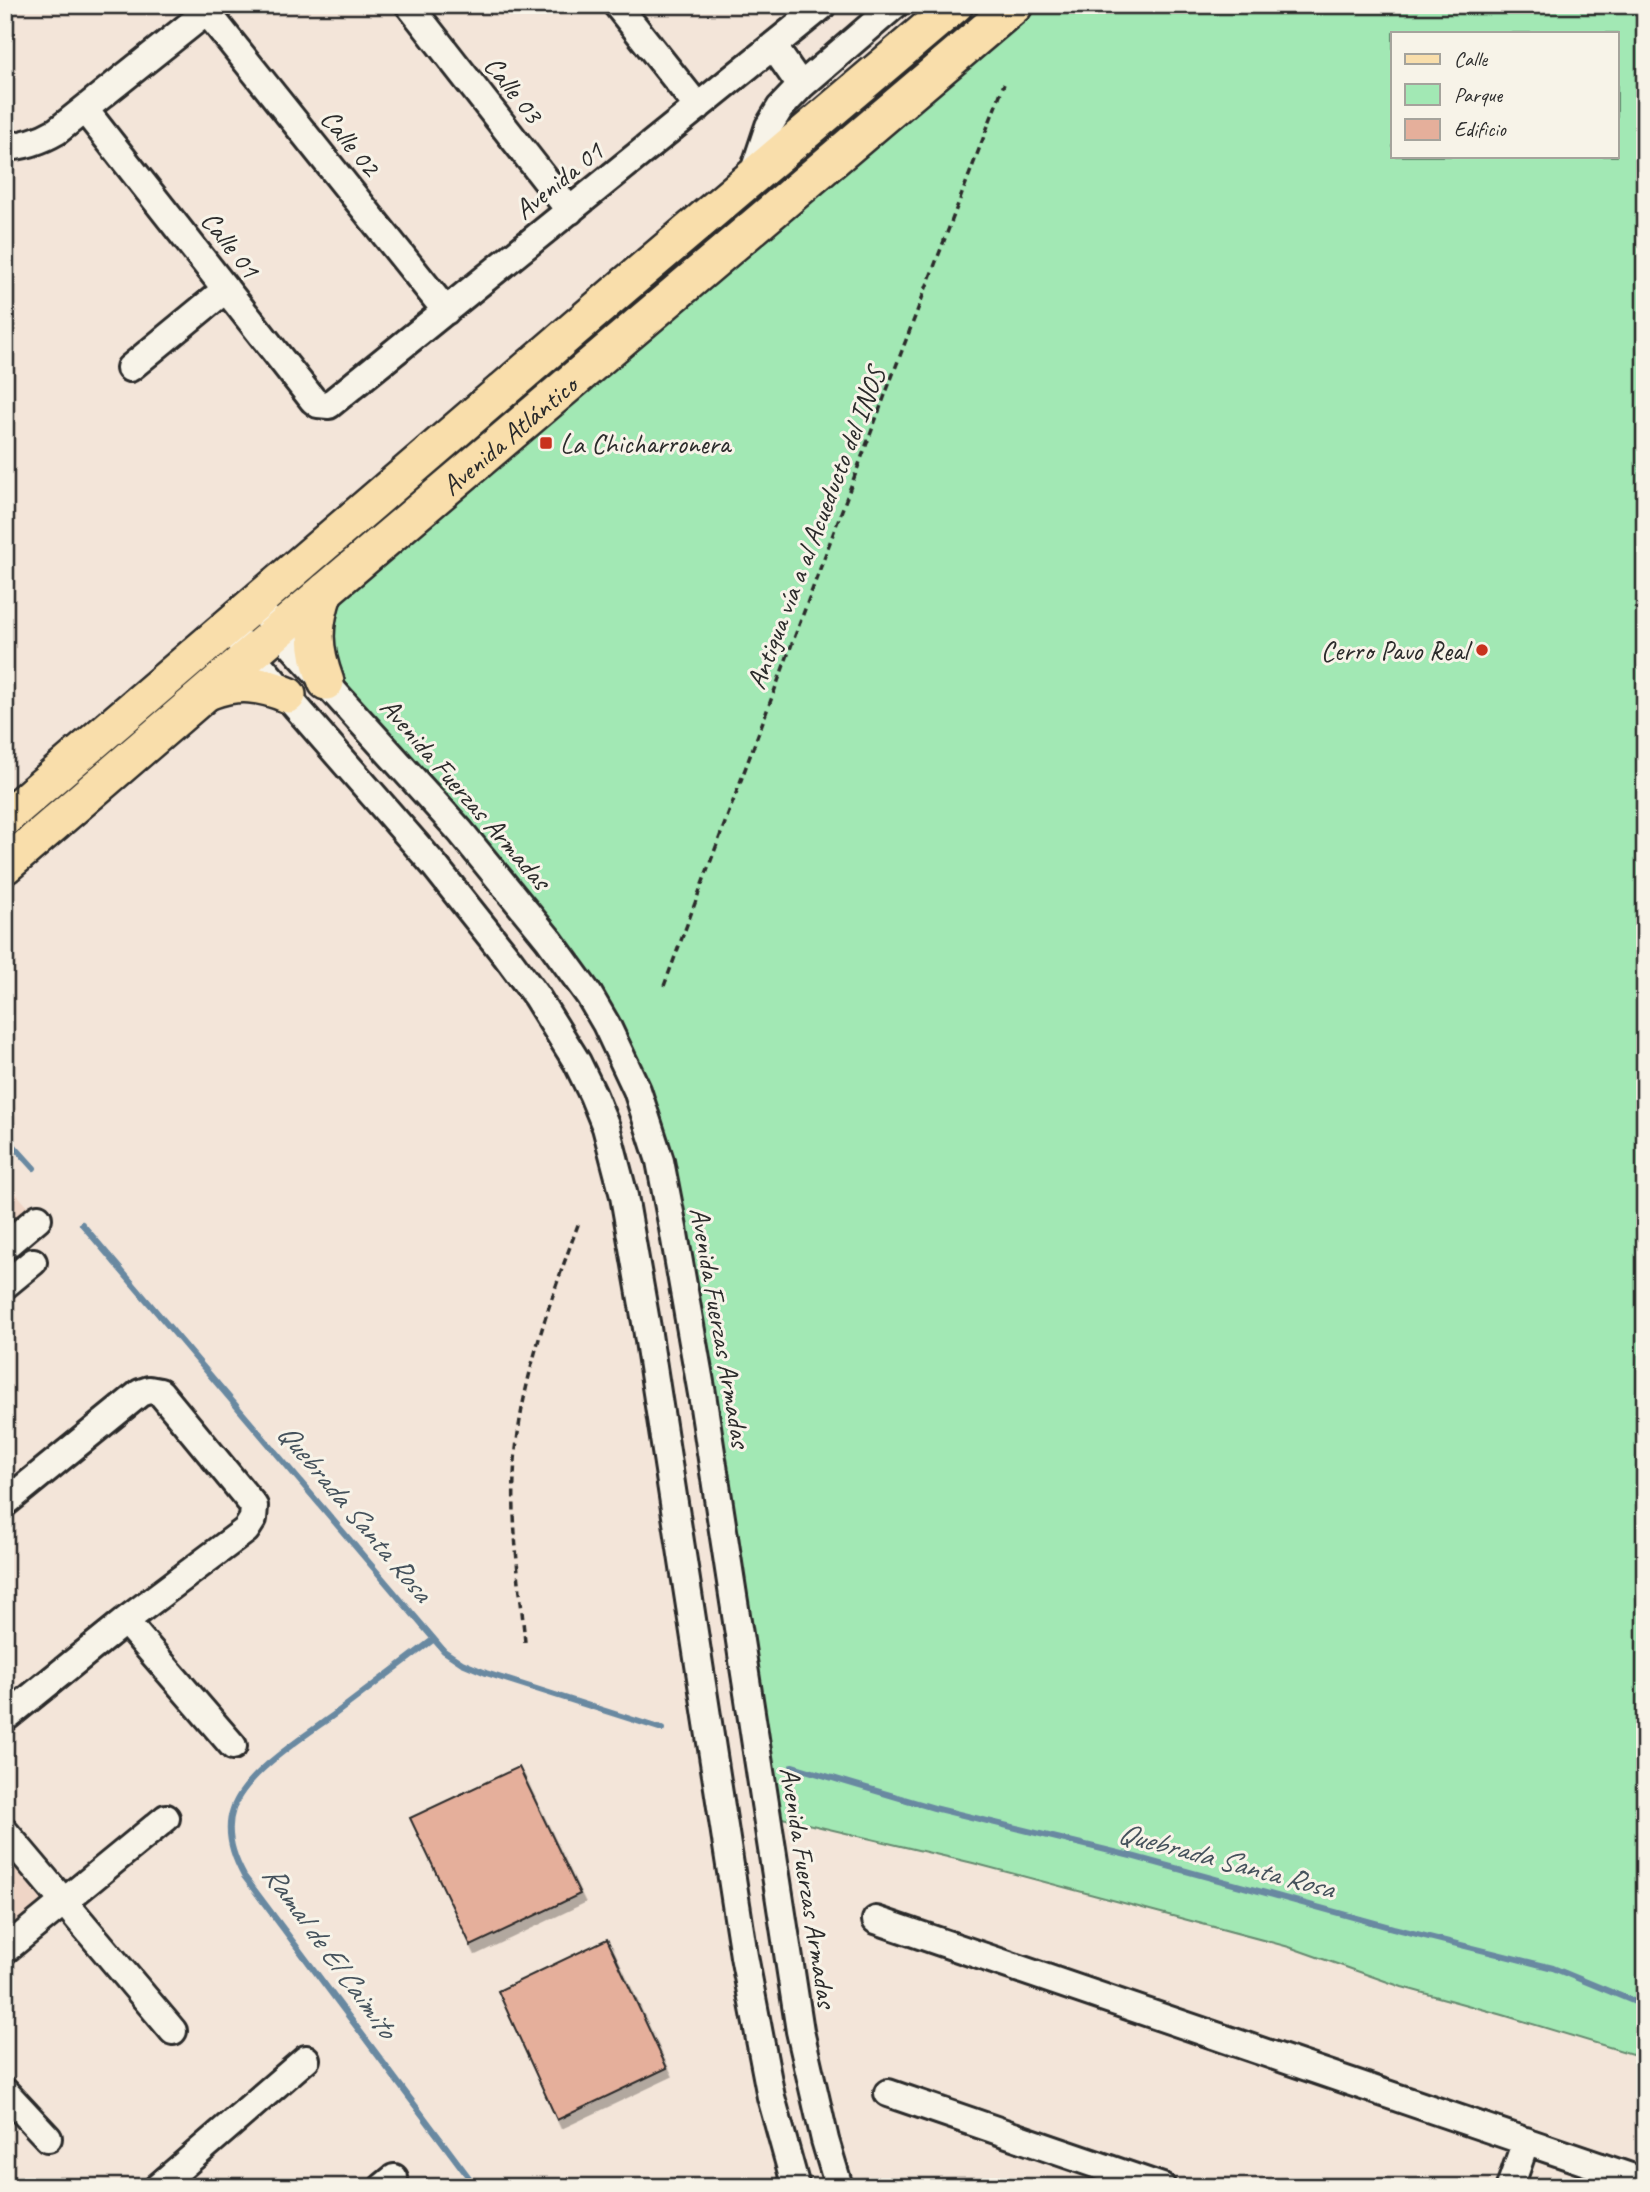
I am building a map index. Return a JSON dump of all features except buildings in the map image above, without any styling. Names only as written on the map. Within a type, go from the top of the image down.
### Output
[{"type":"main road","name":"Avenida Atlántico","points":[[5,818],[956,5]]},
{"type":"main road","name":"Avenida Atlántico","points":[[5,866],[1015,5]]},
{"type":"main road","points":[[325,591],[317,613],[315,645],[326,681]]},
{"type":"main road","points":[[209,691],[226,685],[240,684],[272,688],[288,695]]},
{"type":"street","name":"Calle 03","points":[[409,5],[569,211]]},
{"type":"street","points":[[617,5],[698,107]]},
{"type":"street","points":[[751,180],[769,126],[780,108],[801,86],[895,5]]},
{"type":"street","points":[[5,147],[41,141],[85,110],[211,9]]},
{"type":"street","name":"Calle 02","points":[[211,9],[446,312]]},
{"type":"street","name":"Avenida 01","points":[[334,402],[772,46],[825,12]]},
{"type":"street","points":[[772,46],[801,86]]},
{"type":"street","name":"Calle 01","points":[[85,110],[313,400],[323,405],[334,402]]},
{"type":"street","points":[[130,368],[226,289]]},
{"type":"street","name":"Avenida Fuerzas Armadas","points":[[255,605],[460,831],[562,958],[606,1024],[637,1090],[666,1189],[699,1381],[800,2031],[839,2187]]},
{"type":"street","points":[[228,628],[434,865],[536,996],[577,1062],[606,1127],[624,1196],[643,1303],[751,1996],[771,2097],[796,2187]]},
{"type":"street","points":[[5,1246],[38,1218]]},
{"type":"street","points":[[5,1285],[33,1262]]},
{"type":"street","points":[[5,1503],[140,1393],[149,1390],[160,1392],[254,1506],[253,1519],[246,1530],[125,1620],[5,1718]]},
{"type":"street","points":[[125,1620],[233,1746]]},
{"type":"street","points":[[5,1950],[166,1818]]},
{"type":"street","points":[[5,1832],[173,2031]]},
{"type":"street","points":[[876,1920],[1645,2182]]},
{"type":"street","points":[[159,2187],[306,2059]]},
{"type":"street","points":[[5,2092],[48,2138]]},
{"type":"street","points":[[888,2093],[1162,2187]]},
{"type":"street","points":[[1510,2187],[1526,2141]]},
{"type":"path","name":"Antigua vía a al Acueducto del INOS","points":[[664,986],[1004,84]]},
{"type":"path","points":[[525,1642],[515,1542],[514,1476],[517,1449],[535,1349],[579,1222]]},
{"type":"shaded area","points":[[5,1181],[38,1218],[5,1246]]},
{"type":"shaded area","points":[[5,1832],[65,1902],[5,1950]]},
{"type":"green space","points":[[1015,5],[1645,5],[1645,2058],[1402,1987],[1289,1947],[973,1863],[765,1814],[673,1228],[606,1024],[351,708],[318,613]]},
{"type":"waterway","name":"Quebrada Santa Rosa","points":[[5,1136],[34,1168]]},
{"type":"waterway","name":"Quebrada Santa Rosa","points":[[82,1224],[444,1651],[462,1663],[486,1673],[662,1729]]},
{"type":"waterway","name":"Ramal de El Caimito","points":[[434,1639],[263,1769],[240,1795],[233,1809],[230,1835],[244,1876],[476,2187]]},
{"type":"waterway","name":"Quebrada Santa Rosa","points":[[792,1766],[934,1808],[1135,1857],[1393,1928],[1553,1968],[1645,2006]]},
{"type":"place","name":"La Chicharronera","points":[[546,443]]},
{"type":"place","name":"Cerro Pavo Real","points":[[1482,650]]}]
